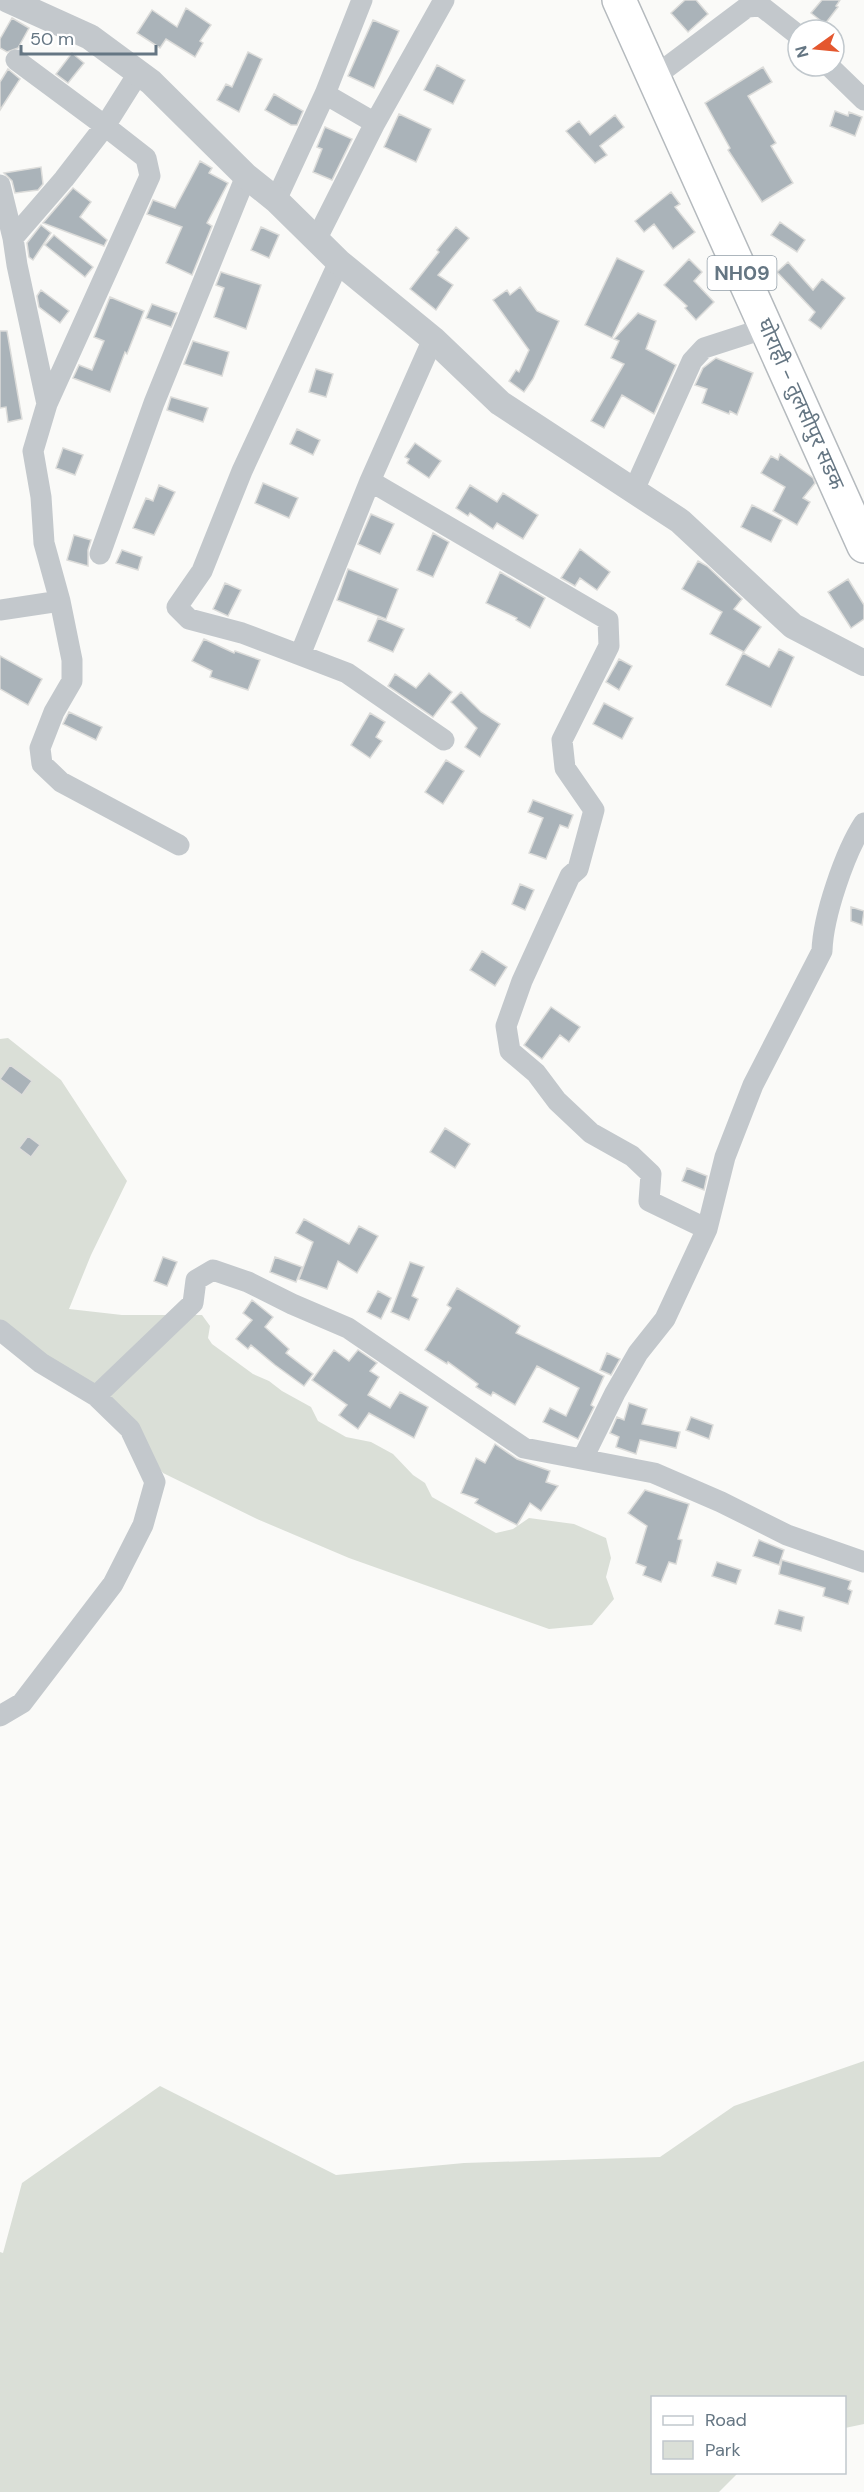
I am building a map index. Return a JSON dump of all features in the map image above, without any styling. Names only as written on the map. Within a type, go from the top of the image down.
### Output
[{"type":"main road","name":"घोराही - तुलसीपुर सडक","points":[[619,0],[864,546]]},
{"type":"street","points":[[8,0],[90,37],[139,72],[339,262],[433,339],[500,403],[680,521],[793,626],[864,663]]},
{"type":"street","points":[[276,200],[325,94],[362,0]]},
{"type":"street","points":[[316,240],[375,123],[444,0]]},
{"type":"street","points":[[654,77],[747,7],[761,6],[786,26]]},
{"type":"street","points":[[16,60],[146,158],[150,176],[47,404],[33,451],[44,543],[60,601],[72,660],[72,681],[54,712],[40,748],[42,764],[61,782],[179,845]]},
{"type":"street","points":[[13,238],[64,179],[105,126],[139,72]]},
{"type":"street","points":[[841,78],[864,100]]},
{"type":"street","points":[[325,94],[375,123]]},
{"type":"street","points":[[100,554],[154,403],[246,176]]},
{"type":"street","points":[[0,185],[47,404]]},
{"type":"street","points":[[339,262],[242,471],[202,572],[177,607],[189,619],[242,633],[347,673],[444,740]]},
{"type":"street","points":[[634,490],[692,361],[705,348],[766,328]]},
{"type":"street","points":[[300,655],[370,481],[433,339]]},
{"type":"street","points":[[370,481],[608,620],[609,646],[562,740],[566,768],[594,810],[578,869],[570,876],[522,981],[506,1026],[510,1052],[536,1074],[557,1101],[591,1133],[632,1156],[651,1174],[649,1201],[707,1229]]},
{"type":"street","points":[[0,610],[60,601]]},
{"type":"street","points":[[583,1458],[615,1393],[638,1353],[665,1319],[707,1229],[725,1157],[733,1136],[753,1085],[822,951],[822,937],[838,883],[852,841],[864,823]]},
{"type":"street","points":[[96,1396],[193,1304],[196,1280],[213,1270],[248,1282],[348,1328],[466,1406],[524,1448],[654,1473],[721,1502],[787,1535],[864,1562]]},
{"type":"street","points":[[0,1330],[41,1363],[96,1396],[130,1430],[155,1482],[143,1524],[113,1584],[22,1704],[0,1716]]},
{"type":"green space","points":[[8,1038],[61,1080],[127,1181],[91,1255],[69,1309],[122,1315],[202,1315],[210,1326],[208,1338],[212,1344],[253,1374],[269,1381],[311,1407],[318,1421],[346,1437],[371,1442],[393,1454],[413,1475],[425,1483],[432,1497],[496,1533],[513,1529],[529,1518],[574,1524],[606,1538],[611,1558],[606,1577],[614,1599],[592,1625],[549,1629],[349,1558],[257,1519],[163,1473],[145,1452],[0,1325],[0,1039]]},
{"type":"green space","points":[[864,2061],[864,2424],[846,2428],[846,2396],[651,2396],[651,2474],[737,2474],[719,2492],[0,2492],[0,2252],[3,2253],[22,2183],[160,2086],[336,2175],[464,2163],[660,2157],[734,2106]]},
{"type":"building","points":[[685,0],[696,0],[708,14],[688,32],[671,13]]},
{"type":"building","points":[[822,0],[840,0],[830,18],[817,18],[811,13]]},
{"type":"building","points":[[186,8],[211,25],[200,41],[203,43],[195,57],[166,39],[160,48],[137,33],[152,10],[177,27]]},
{"type":"building","points":[[12,18],[29,28],[18,48],[7,52],[0,48],[0,39]]},
{"type":"building","points":[[373,20],[399,31],[374,88],[348,76]]},
{"type":"building","points":[[248,52],[262,59],[239,112],[217,100],[226,84],[232,87]]},
{"type":"building","points":[[72,53],[84,63],[68,83],[56,74]]},
{"type":"building","points":[[437,65],[465,80],[453,104],[424,90]]},
{"type":"building","points":[[763,67],[772,82],[748,96],[776,143],[771,146],[793,183],[762,202],[728,150],[730,148],[705,103]]},
{"type":"building","points":[[8,69],[20,79],[0,110],[0,82]]},
{"type":"building","points":[[274,94],[303,111],[297,125],[291,125],[265,110]]},
{"type":"building","points":[[835,111],[848,116],[849,112],[862,117],[855,136],[830,126]]},
{"type":"building","points":[[399,114],[431,129],[416,162],[384,147]]},
{"type":"building","points":[[615,115],[624,127],[600,146],[607,155],[595,163],[566,131],[579,121],[590,135]]},
{"type":"building","points":[[325,127],[352,139],[332,180],[313,172],[322,149],[317,147]]},
{"type":"building","points":[[200,161],[212,168],[209,173],[228,183],[207,223],[212,226],[192,275],[166,263],[182,227],[147,214],[153,200],[175,208]]},
{"type":"building","points":[[41,167],[43,184],[38,190],[15,193],[12,181],[4,173]]},
{"type":"building","points":[[73,188],[91,202],[80,217],[107,240],[104,246],[43,223]]},
{"type":"building","points":[[671,192],[680,204],[675,207],[695,232],[673,249],[654,224],[644,232],[635,221]]},
{"type":"building","points":[[780,222],[805,240],[797,252],[771,235]]},
{"type":"building","points":[[41,225],[51,233],[33,260],[29,257],[27,243]]},
{"type":"building","points":[[261,227],[279,235],[269,258],[251,250]]},
{"type":"building","points":[[456,227],[469,238],[438,275],[453,285],[436,310],[410,289]]},
{"type":"building","points":[[54,235],[93,267],[85,277],[45,245]]},
{"type":"building","points":[[617,258],[644,271],[612,338],[585,325]]},
{"type":"building","points":[[689,259],[702,272],[694,281],[714,302],[696,320],[685,308],[687,306],[664,285]]},
{"type":"building","points":[[788,262],[813,290],[822,279],[845,298],[821,329],[809,320],[815,312],[777,272]]},
{"type":"building","points":[[221,272],[261,285],[246,329],[214,317],[224,288],[216,285]]},
{"type":"building","points":[[520,287],[537,311],[559,321],[533,379],[524,392],[509,381],[516,370],[519,372],[529,350],[493,300],[507,290],[510,295]]},
{"type":"building","points":[[41,290],[69,311],[60,323],[39,307],[37,296]]},
{"type":"building","points":[[110,297],[144,311],[110,392],[73,378],[79,365],[92,370],[104,341],[94,337]]},
{"type":"building","points":[[152,304],[177,313],[171,327],[146,318]]},
{"type":"building","points":[[638,313],[656,321],[646,349],[676,365],[654,414],[622,395],[604,428],[591,421],[624,364],[611,358],[619,341],[614,339]]},
{"type":"building","points":[[0,331],[7,331],[22,419],[8,422],[6,407],[0,408]]},
{"type":"building","points":[[193,341],[229,352],[222,376],[184,364]]},
{"type":"building","points":[[716,358],[753,373],[737,415],[702,403],[707,389],[695,385],[703,368]]},
{"type":"building","points":[[316,369],[333,374],[326,397],[309,392]]},
{"type":"building","points":[[171,397],[208,408],[203,422],[167,410]]},
{"type":"building","points":[[297,429],[320,440],[313,455],[290,444]]},
{"type":"building","points":[[415,443],[441,461],[429,478],[407,463],[409,459],[405,457]]},
{"type":"building","points":[[63,448],[83,455],[75,475],[56,468]]},
{"type":"building","points":[[780,454],[813,478],[815,483],[803,498],[810,502],[797,525],[773,511],[785,487],[761,473],[771,456],[778,460]]},
{"type":"building","points":[[263,483],[298,498],[289,518],[255,503]]},
{"type":"building","points":[[159,485],[175,492],[154,535],[133,528],[146,498],[153,501]]},
{"type":"building","points":[[470,485],[497,502],[503,493],[538,515],[523,539],[497,523],[493,529],[470,513],[468,516],[456,508]]},
{"type":"building","points":[[752,505],[782,520],[771,542],[741,527]]},
{"type":"building","points":[[371,514],[394,524],[380,554],[358,544]]},
{"type":"building","points":[[433,533],[449,542],[433,577],[417,570]]},
{"type":"building","points":[[74,535],[91,540],[88,550],[88,566],[67,560]]},
{"type":"building","points":[[580,549],[610,572],[597,590],[580,578],[575,586],[561,578]]},
{"type":"building","points":[[122,550],[142,557],[138,570],[116,563]]},
{"type":"building","points":[[698,561],[707,566],[742,599],[734,609],[761,627],[744,652],[710,634],[722,612],[682,589]]},
{"type":"building","points":[[348,569],[398,589],[386,619],[337,600]]},
{"type":"building","points":[[500,572],[545,598],[530,628],[516,620],[517,618],[486,603]]},
{"type":"building","points":[[848,579],[864,605],[864,619],[851,628],[828,592]]},
{"type":"building","points":[[225,583],[241,590],[228,616],[213,609]]},
{"type":"building","points":[[378,618],[404,629],[393,652],[368,641]]},
{"type":"building","points":[[204,639],[234,653],[235,651],[260,660],[248,690],[210,677],[212,671],[192,661]]},
{"type":"building","points":[[779,649],[794,657],[771,707],[726,685],[743,653],[769,667]]},
{"type":"building","points":[[0,656],[42,679],[28,705],[0,689]]},
{"type":"building","points":[[619,659],[632,666],[619,690],[606,682]]},
{"type":"building","points":[[429,673],[452,692],[433,717],[388,686],[395,674],[416,688]]},
{"type":"building","points":[[461,692],[481,712],[500,724],[480,757],[465,747],[477,728],[451,702]]},
{"type":"building","points":[[604,703],[633,718],[622,739],[593,724]]},
{"type":"building","points":[[69,712],[102,727],[96,740],[63,724]]},
{"type":"building","points":[[370,713],[385,722],[376,737],[382,741],[370,758],[351,745]]},
{"type":"building","points":[[446,760],[464,771],[443,804],[425,792]]},
{"type":"building","points":[[533,800],[573,815],[568,828],[560,825],[546,859],[529,853],[543,818],[528,812]]},
{"type":"building","points":[[520,884],[534,890],[525,910],[512,904]]},
{"type":"building","points":[[851,907],[864,911],[862,925],[851,921]]},
{"type":"building","points":[[482,951],[507,967],[495,986],[470,970]]},
{"type":"building","points":[[551,1007],[580,1027],[569,1042],[560,1035],[542,1059],[524,1045]]},
{"type":"building","points":[[10,1065],[32,1081],[22,1095],[0,1079]]},
{"type":"building","points":[[445,1128],[470,1144],[455,1168],[430,1152]]},
{"type":"building","points":[[28,1136],[40,1145],[31,1157],[19,1148]]},
{"type":"building","points":[[687,1168],[707,1176],[704,1190],[682,1181]]},
{"type":"building","points":[[304,1219],[349,1244],[359,1226],[378,1236],[357,1273],[338,1261],[327,1289],[299,1279],[313,1242],[296,1233]]},
{"type":"building","points":[[163,1257],[177,1262],[167,1286],[154,1281]]},
{"type":"building","points":[[275,1257],[302,1267],[296,1282],[270,1272]]},
{"type":"building","points":[[410,1262],[424,1267],[412,1296],[418,1299],[409,1320],[391,1312]]},
{"type":"building","points":[[457,1288],[520,1326],[516,1333],[604,1376],[591,1405],[594,1407],[578,1439],[543,1422],[550,1408],[566,1416],[579,1388],[537,1366],[515,1405],[493,1392],[491,1396],[476,1387],[478,1384],[448,1362],[447,1364],[425,1350],[451,1308],[447,1305]]},
{"type":"building","points":[[378,1291],[391,1298],[381,1319],[367,1312]]},
{"type":"building","points":[[252,1300],[273,1317],[265,1327],[289,1349],[286,1353],[313,1374],[304,1386],[251,1345],[248,1349],[236,1339],[252,1320],[243,1313]]},
{"type":"building","points":[[334,1350],[349,1361],[358,1350],[377,1363],[370,1371],[379,1377],[368,1395],[390,1408],[400,1392],[428,1407],[414,1438],[369,1413],[358,1429],[339,1415],[347,1405],[312,1380]]},
{"type":"building","points":[[607,1353],[620,1359],[611,1375],[600,1370]]},
{"type":"building","points":[[629,1403],[647,1409],[642,1424],[680,1432],[676,1448],[640,1440],[636,1454],[616,1447],[619,1437],[610,1433],[617,1417],[624,1420]]},
{"type":"building","points":[[691,1417],[713,1425],[709,1439],[686,1430]]},
{"type":"building","points":[[495,1444],[517,1459],[550,1471],[546,1482],[558,1486],[541,1511],[530,1503],[517,1525],[475,1503],[478,1499],[461,1493],[476,1458],[485,1463]]},
{"type":"building","points":[[645,1490],[689,1504],[678,1539],[682,1540],[676,1564],[669,1562],[661,1582],[643,1575],[646,1567],[636,1563],[647,1526],[628,1513]]},
{"type":"building","points":[[759,1540],[784,1550],[779,1565],[753,1556]]},
{"type":"building","points":[[782,1560],[851,1581],[848,1589],[852,1591],[848,1604],[823,1596],[825,1588],[779,1574]]},
{"type":"building","points":[[717,1562],[741,1570],[736,1584],[712,1576]]},
{"type":"building","points":[[779,1610],[804,1617],[801,1631],[775,1624]]}]
